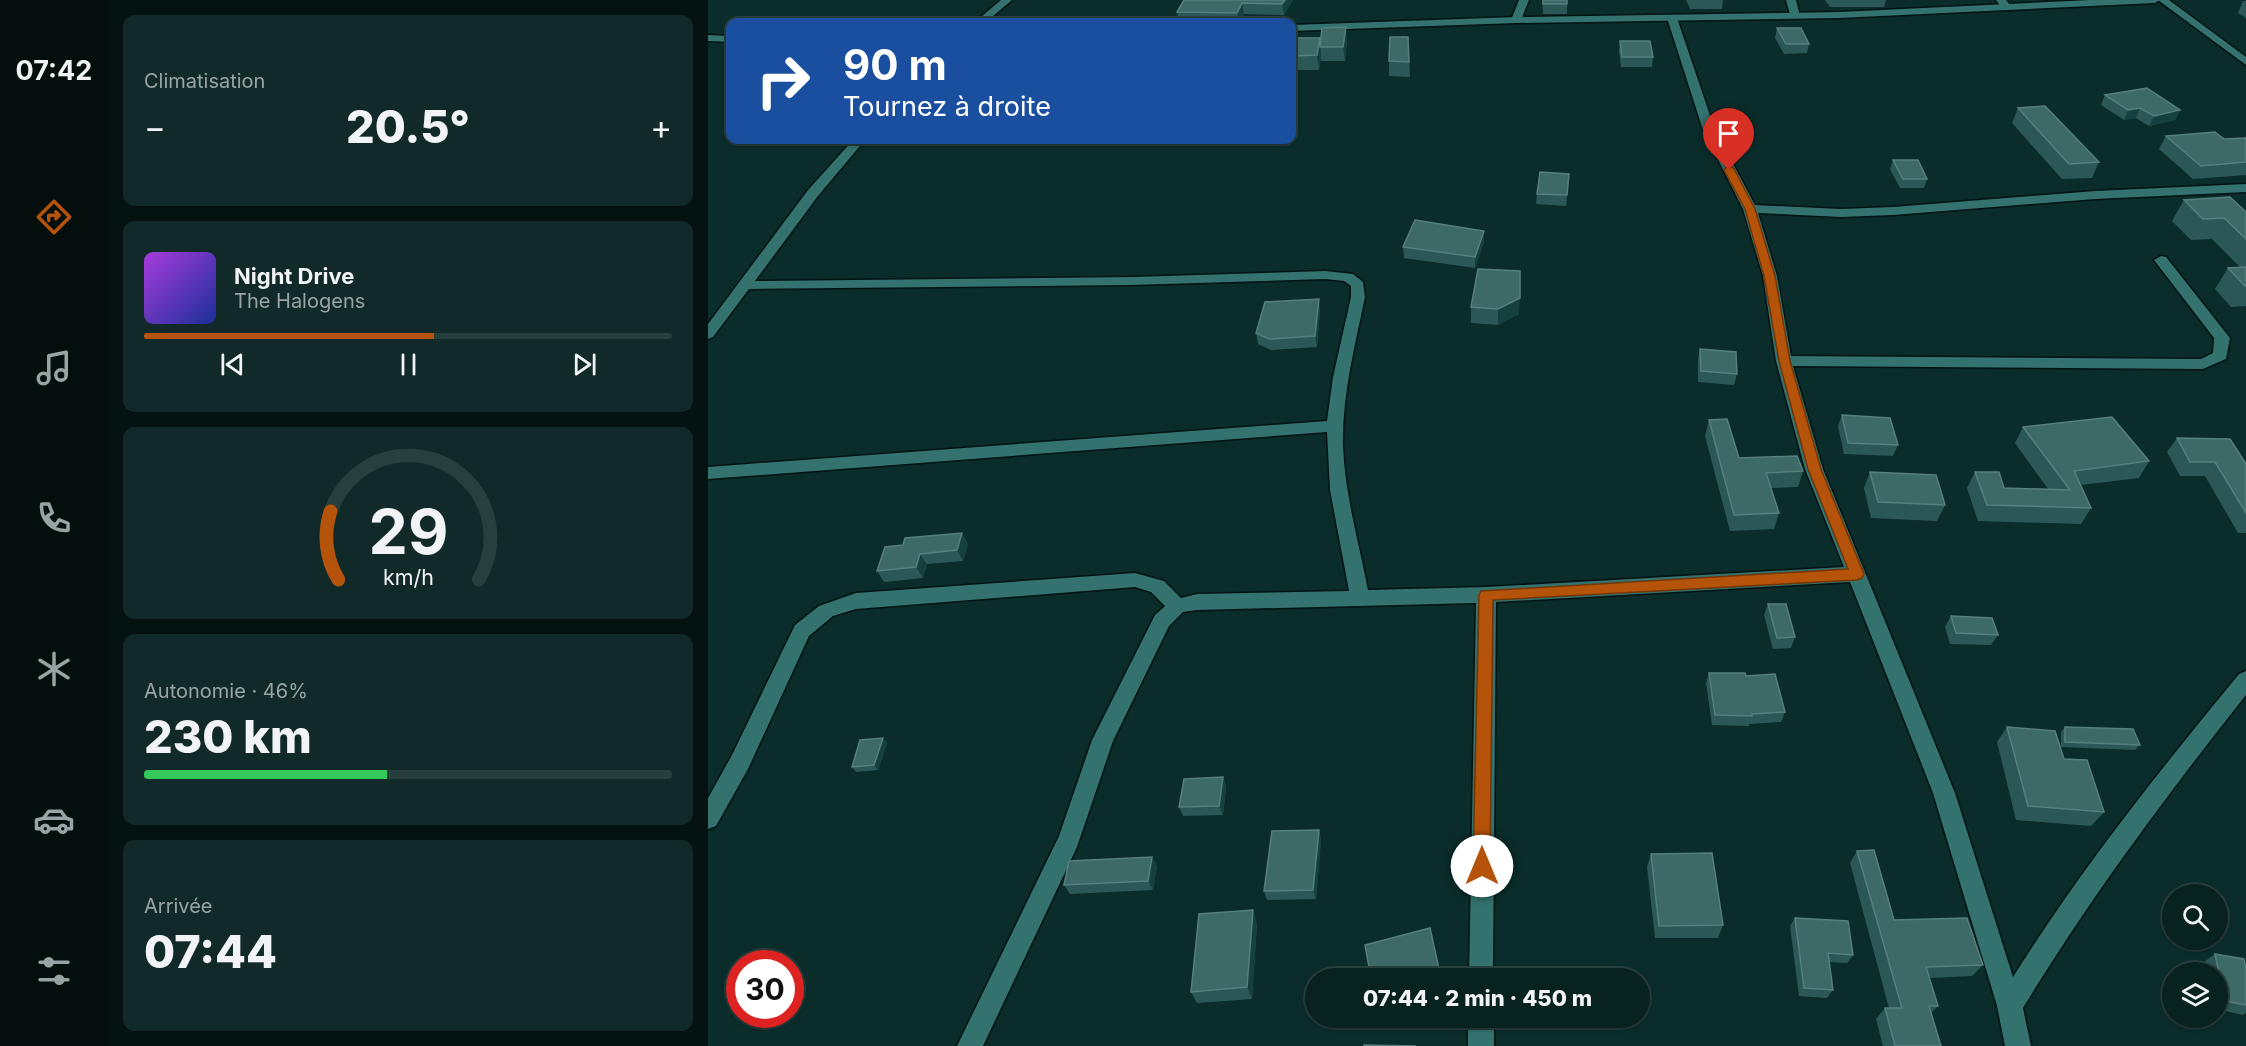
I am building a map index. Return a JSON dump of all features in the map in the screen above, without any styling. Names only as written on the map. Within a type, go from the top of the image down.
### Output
[{"type":"street","points":[[985,18],[1007,0]]},
{"type":"street","points":[[1516,20],[1524,0]]},
{"type":"street","points":[[1791,0],[1795,16]]},
{"type":"street","points":[[1296,28],[1516,20],[1795,16],[2004,3],[2155,0]]},
{"type":"street","points":[[2163,0],[2246,62]]},
{"type":"street","points":[[1672,18],[1708,130],[1750,209],[1770,276],[1784,361],[1814,469],[1944,793],[2010,1006],[2018,1046]]},
{"type":"street","points":[[708,38],[726,39]]},
{"type":"street","points":[[708,334],[813,193],[856,144]]},
{"type":"street","points":[[1750,209],[1841,213],[1883,212],[2095,195],[2246,188]]},
{"type":"street","points":[[1784,361],[2203,364],[2221,356],[2222,338],[2161,260]]},
{"type":"street","points":[[746,285],[1132,281],[1325,274],[1348,277],[1358,285],[1358,297],[1339,389],[1335,426],[1339,488],[1360,598]]},
{"type":"street","points":[[708,473],[1335,426]]},
{"type":"street","points":[[970,1046],[1069,839],[1103,740],[1162,621],[1177,606],[1197,602],[1486,595],[1857,574]]},
{"type":"street","points":[[708,819],[740,762],[802,631],[826,611],[856,601],[1135,580],[1157,586],[1177,606]]},
{"type":"street","points":[[1481,968],[1486,595]]},
{"type":"street","points":[[2010,1006],[2047,944],[2094,875],[2246,680]]},
{"type":"street","points":[[1481,1028],[1481,1046]]},
{"type":"building","points":[[1184,0],[1285,0],[1282,4],[1242,3],[1237,13],[1177,12]]},
{"type":"building","points":[[1543,0],[1567,0],[1567,4],[1543,4]]},
{"type":"building","points":[[1346,27],[1343,47],[1320,47],[1322,28]]},
{"type":"building","points":[[1777,28],[1801,28],[1809,44],[1786,44]]},
{"type":"building","points":[[1390,37],[1408,37],[1409,62],[1389,61]]},
{"type":"building","points":[[1296,38],[1320,38],[1317,55],[1296,56]]},
{"type":"building","points":[[1620,41],[1650,41],[1653,57],[1622,57]]},
{"type":"building","points":[[2147,88],[2180,110],[2154,116],[2140,108],[2128,110],[2105,95]]},
{"type":"building","points":[[2045,106],[2099,162],[2069,164],[2018,108]]},
{"type":"building","points":[[2215,132],[2224,139],[2246,138],[2246,162],[2201,166],[2166,136]]},
{"type":"building","points":[[1893,160],[1918,160],[1927,179],[1903,179]]},
{"type":"building","points":[[1540,172],[1569,174],[1567,195],[1537,194]]},
{"type":"building","points":[[2230,197],[2246,212],[2246,239],[2224,218],[2203,219],[2184,200]]},
{"type":"building","points":[[1415,220],[1484,231],[1475,257],[1403,247]]},
{"type":"building","points":[[2246,267],[2246,286],[2245,286],[2228,268]]},
{"type":"building","points":[[1478,269],[1520,271],[1520,298],[1498,309],[1471,307]]},
{"type":"building","points":[[1319,299],[1315,336],[1269,339],[1256,333],[1265,302]]},
{"type":"building","points":[[1700,349],[1736,352],[1737,374],[1701,371]]},
{"type":"building","points":[[1842,415],[1890,418],[1898,445],[1848,443]]},
{"type":"building","points":[[2112,417],[2149,461],[2074,471],[2091,508],[1987,505],[1975,472],[1999,472],[2004,488],[2070,490],[2023,427]]},
{"type":"building","points":[[1727,419],[1739,458],[1797,456],[1803,471],[1766,473],[1779,513],[1734,515],[1709,420]]},
{"type":"building","points":[[2177,438],[2230,439],[2246,464],[2246,513],[2215,462],[2190,462]]},
{"type":"building","points":[[1870,472],[1936,475],[1945,505],[1878,502]]},
{"type":"building","points":[[962,533],[957,550],[920,554],[916,567],[877,571],[885,547],[903,545],[905,538]]},
{"type":"building","points":[[1768,604],[1786,604],[1795,637],[1777,638]]},
{"type":"building","points":[[1951,616],[1992,618],[1998,635],[1956,633]]},
{"type":"building","points":[[1709,673],[1745,673],[1746,676],[1775,674],[1785,712],[1752,714],[1752,716],[1715,715]]},
{"type":"building","points":[[2007,727],[2055,731],[2064,759],[2087,760],[2104,812],[2028,806]]},
{"type":"building","points":[[2065,727],[2133,729],[2140,745],[2065,742]]},
{"type":"building","points":[[883,738],[874,765],[852,767],[860,740]]},
{"type":"building","points":[[1223,777],[1219,806],[1179,807],[1184,779]]},
{"type":"building","points":[[1319,830],[1313,890],[1264,891],[1272,831]]},
{"type":"building","points":[[1874,850],[1894,920],[1967,918],[1983,965],[1926,967],[1938,1006],[1929,1006],[1941,1046],[1895,1046],[1885,1008],[1902,1008],[1857,851]]},
{"type":"building","points":[[1712,853],[1723,925],[1659,926],[1651,854]]},
{"type":"building","points":[[1152,857],[1148,881],[1064,885],[1069,861]]},
{"type":"building","points":[[1253,910],[1247,987],[1191,992],[1199,914]]},
{"type":"building","points":[[1795,918],[1848,921],[1853,955],[1828,953],[1833,990],[1804,988]]},
{"type":"building","points":[[1430,928],[1439,968],[1369,968],[1365,945]]},
{"type":"building","points":[[2215,954],[2244,959],[2246,1005],[2228,1002],[2228,962],[2217,962]]},
{"type":"building","points":[[1364,1045],[1416,1046],[1364,1046]]},
{"type":"route","points":[[1482,866],[1482,732],[1486,595],[1857,574],[1814,469],[1784,361],[1770,276],[1750,209],[1729,170]]}]
